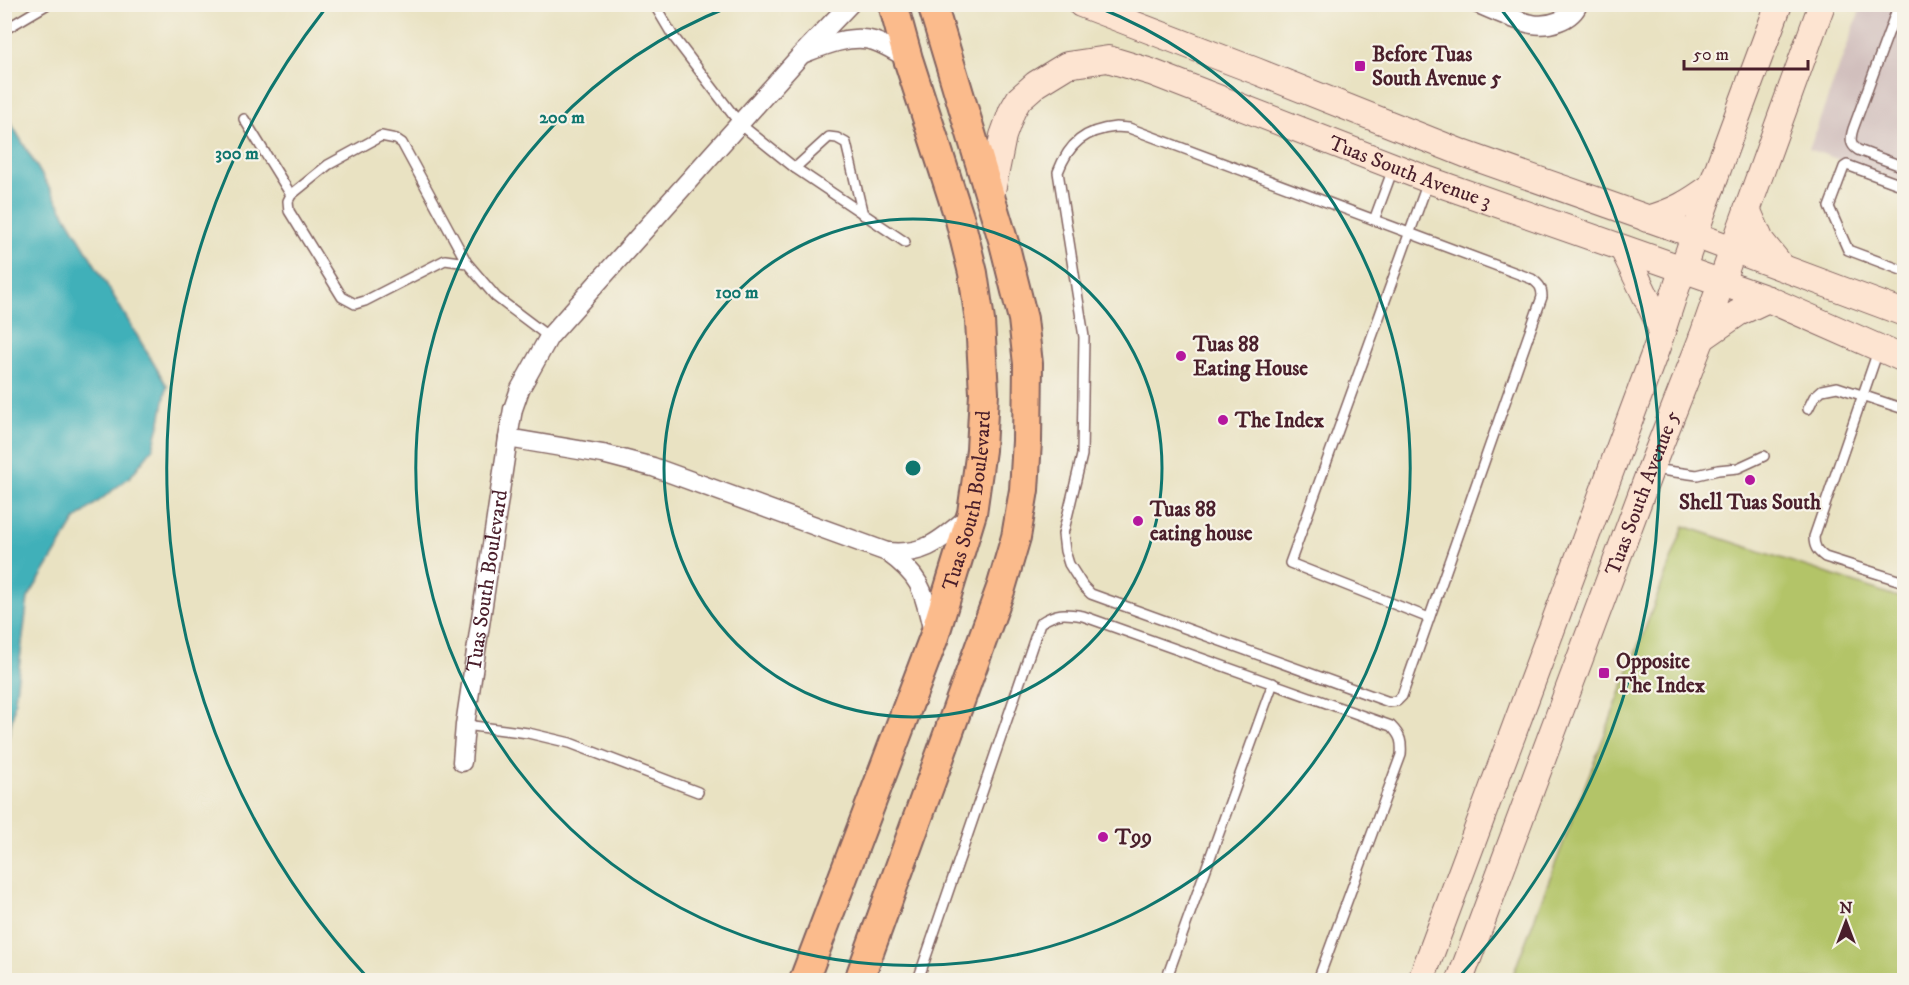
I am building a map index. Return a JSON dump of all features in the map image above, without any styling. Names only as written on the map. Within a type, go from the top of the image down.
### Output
[{"type":"main road","name":"Tuas South Boulevard","points":[[804,981],[934,637],[972,513],[981,450],[984,393],[973,273],[960,220],[908,59],[893,4]]},
{"type":"main road","points":[[859,981],[1001,588],[1016,537],[1024,490],[1028,441],[1028,364],[1023,319],[1005,243],[990,201],[932,4]]},
{"type":"main road","name":"Tuas South Avenue 3","points":[[1081,4],[1465,154],[1555,184],[1905,312]]},
{"type":"main road","name":"Tuas South Avenue 5","points":[[1420,981],[1662,330],[1779,4]]},
{"type":"main road","name":"Tuas South Avenue 5","points":[[1460,981],[1651,468],[1702,338],[1822,4]]},
{"type":"main road","name":"Tuas South Avenue 3","points":[[990,201],[1003,136],[1019,99],[1036,84],[1067,65],[1108,59],[1151,72],[1429,180],[1768,299],[1905,359]]},
{"type":"main road","points":[[1647,219],[1669,213],[1712,186]]},
{"type":"main road","points":[[1748,208],[1761,241],[1783,267]]},
{"type":"main road","points":[[1623,249],[1662,330]]},
{"type":"main road","points":[[1702,338],[1738,313],[1768,299]]},
{"type":"street","name":"Tuas South Boulevard","points":[[462,762],[465,725],[508,438],[513,409],[520,390],[549,337],[801,55],[850,4]]},
{"type":"street","points":[[1478,4],[1533,25],[1564,19],[1576,9],[1578,4]]},
{"type":"street","points":[[801,55],[827,45],[872,40],[908,59]]},
{"type":"street","points":[[508,438],[603,454],[653,467],[887,552],[916,578],[922,589],[934,637]]},
{"type":"street","points":[[887,552],[902,552],[931,546],[972,513]]},
{"type":"lane","points":[[4,30],[48,4]]},
{"type":"lane","points":[[654,4],[673,36],[740,124],[795,168],[904,242]]},
{"type":"lane","points":[[1899,4],[1853,129],[1851,141],[1853,147],[1858,150],[1905,166]]},
{"type":"lane","points":[[244,119],[291,195]]},
{"type":"lane","points":[[1116,127],[1129,129],[1409,234],[1532,279],[1542,289],[1542,297],[1402,696],[1397,701],[1389,702],[1091,594],[1069,564],[1065,551],[1064,534],[1082,455],[1084,337],[1058,172],[1063,158],[1072,145],[1083,136],[1100,129],[1116,127]]},
{"type":"lane","points":[[467,263],[444,260],[355,304],[342,297],[290,211],[288,201],[291,195],[328,165],[381,136],[396,139],[402,143],[467,263],[496,297],[549,337]]},
{"type":"lane","points":[[795,168],[829,137],[842,139],[846,143],[863,215]]},
{"type":"lane","points":[[1905,186],[1846,165],[1829,207],[1848,249],[1905,271]]},
{"type":"lane","points":[[1374,220],[1394,166]]},
{"type":"lane","points":[[1429,180],[1290,563],[1429,618]]},
{"type":"lane","points":[[1879,348],[1814,542],[1816,551],[1825,557],[1905,582]]},
{"type":"lane","points":[[1808,409],[1822,390],[1837,387],[1905,409]]},
{"type":"lane","points":[[1651,468],[1697,475],[1738,468],[1764,456]]},
{"type":"lane","points":[[918,981],[1040,623],[1050,616],[1061,613],[1083,616],[1273,683],[1392,726],[1399,734],[1402,742],[1401,755],[1318,981]]},
{"type":"lane","points":[[1166,981],[1273,683]]},
{"type":"lane","points":[[465,725],[528,733],[570,743],[698,792]]},
{"type":"shaded area","points":[[1862,5],[1904,5],[1904,183],[1809,149]]},
{"type":"green space","points":[[1684,526],[1904,599],[1904,980],[1511,980]]},
{"type":"water","points":[[5,113],[167,386],[153,448],[131,476],[76,519],[28,598],[13,715],[5,753]]},
{"type":"place","name":"Before Tuas South Avenue 5","points":[[1360,66]]},
{"type":"place","name":"Tuas 88 Eating House","points":[[1181,356]]},
{"type":"place","name":"The Index","points":[[1223,420]]},
{"type":"place","name":"Shell Tuas South","points":[[1750,480]]},
{"type":"place","name":"Tuas 88 eating house","points":[[1138,521]]},
{"type":"place","name":"Opposite The Index","points":[[1604,673]]},
{"type":"place","name":"T99","points":[[1103,837]]}]
